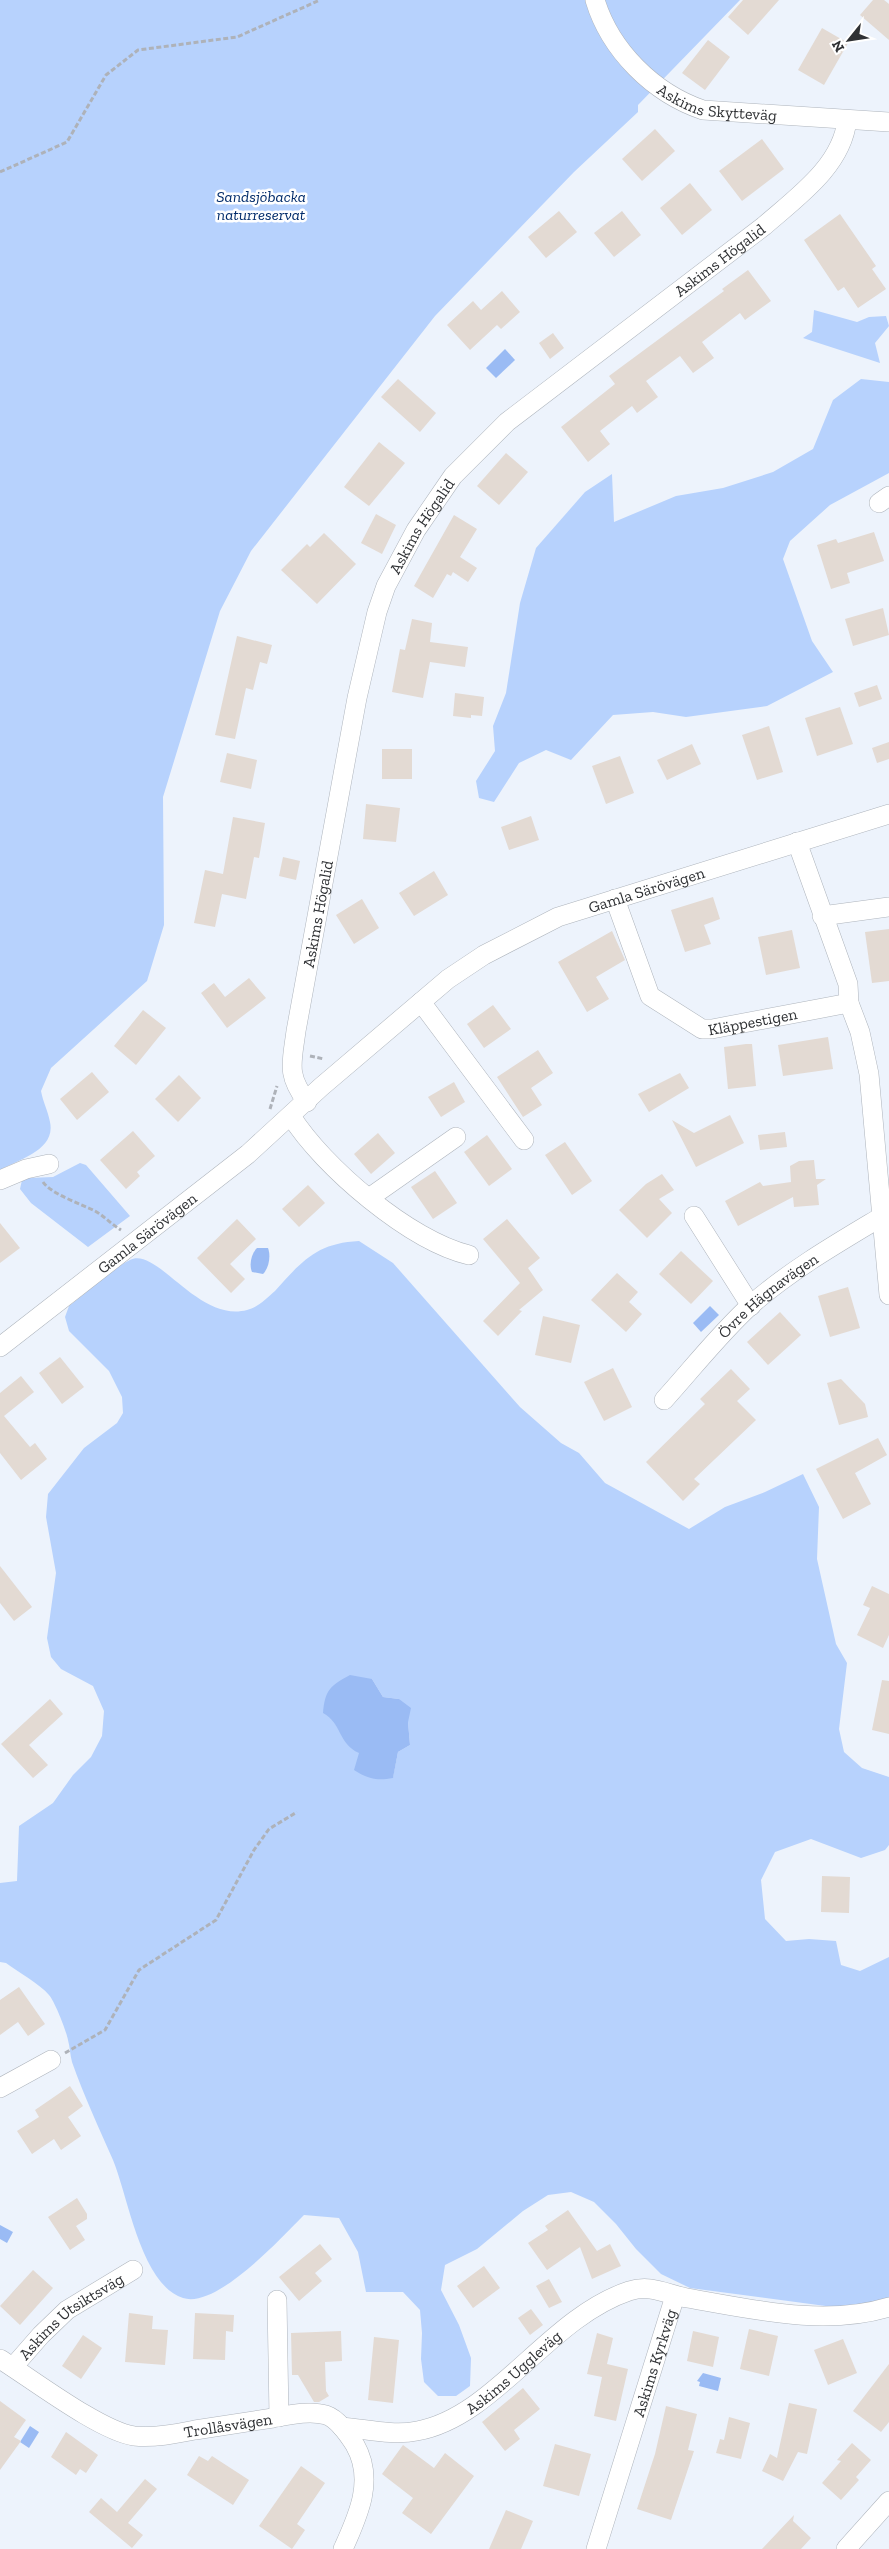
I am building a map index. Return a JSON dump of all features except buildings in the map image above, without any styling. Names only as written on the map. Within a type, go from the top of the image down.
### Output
[{"type":"street","name":"Askims Skytteväg","points":[[595,0],[601,19],[614,42],[637,69],[679,101],[703,110],[889,122]]},
{"type":"street","name":"Askims Högalid","points":[[306,1102],[292,1080],[296,1031],[357,698],[377,612],[386,586],[400,559],[434,502],[453,476],[507,422],[764,226],[798,196],[827,167],[838,150],[845,135],[846,120]]},
{"type":"street","name":"Gamla Särövägen","points":[[0,1347],[248,1154],[448,979],[484,955],[558,918],[889,814]]},
{"type":"street","points":[[797,842],[848,984],[849,1003],[860,1032],[868,1074],[885,1216],[889,1296]]},
{"type":"street","name":"Kläppestigen","points":[[615,899],[650,996],[702,1029],[712,1029],[849,1003]]},
{"type":"street","points":[[822,916],[889,907]]},
{"type":"street","points":[[421,1002],[524,1140]]},
{"type":"street","points":[[291,1116],[311,1144],[369,1198],[408,1228],[436,1244],[468,1255]]},
{"type":"street","points":[[369,1198],[456,1137]]},
{"type":"street","points":[[0,1180],[41,1166]]},
{"type":"street","points":[[694,1216],[751,1306]]},
{"type":"street","name":"Övre Hägnavägen","points":[[664,1400],[751,1306],[794,1271],[885,1216]]},
{"type":"street","points":[[0,2088],[51,2060]]},
{"type":"street","name":"Askims Utsiktsväg","points":[[7,2363],[41,2335],[67,2310],[133,2270]]},
{"type":"street","name":"Askims Uggleväg","points":[[342,2427],[405,2432],[418,2431],[439,2424],[474,2405],[559,2331],[592,2308],[640,2288],[654,2288],[675,2296]]},
{"type":"street","name":"Askims Kyrkväg","points":[[596,2549],[675,2296],[774,2313],[829,2316],[876,2312],[889,2307]]},
{"type":"street","points":[[277,2300],[279,2417]]},
{"type":"street","name":"Trollåsvägen","points":[[7,2363],[113,2430],[125,2434],[150,2436],[174,2434],[279,2417],[320,2414],[333,2419],[342,2427],[357,2448],[364,2476],[363,2496],[358,2517],[343,2549]]},
{"type":"street","points":[[846,2549],[889,2501]]},
{"type":"path","points":[[0,172],[67,142],[106,75],[138,50],[237,37],[320,0]]},
{"type":"path","points":[[41,1166],[51,1191],[97,1212],[112,1226],[124,1231]]},
{"type":"path","points":[[51,2060],[105,2030],[139,1970],[216,1920],[254,1850],[269,1829],[297,1812]]},
{"type":"green space","name":"Sandsjöbacka naturreservat","points":[[0,0],[740,0],[638,105],[638,112],[574,172],[435,316],[251,551],[220,611],[163,797],[164,925],[147,981],[51,1068],[41,1091],[50,1122],[50,1132],[47,1140],[42,1147],[0,1170]]},
{"type":"green space","points":[[814,310],[857,322],[869,317],[886,316],[889,326],[875,343],[880,363],[803,338],[812,332]]},
{"type":"green space","points":[[861,379],[889,382],[889,473],[830,505],[790,541],[783,559],[812,641],[833,672],[767,706],[686,717],[653,712],[613,715],[571,760],[546,750],[519,763],[494,802],[479,798],[476,781],[495,751],[493,726],[506,693],[520,603],[536,548],[585,492],[612,474],[614,522],[676,496],[723,488],[773,472],[813,449],[833,400]]},
{"type":"green space","points":[[80,1163],[86,1165],[130,1216],[88,1247],[31,1203],[20,1189],[22,1180],[53,1177]]},
{"type":"green space","points":[[359,1241],[393,1263],[520,1407],[561,1443],[579,1453],[605,1483],[689,1529],[725,1507],[765,1492],[803,1474],[819,1507],[817,1559],[836,1644],[847,1663],[839,1729],[844,1752],[862,1768],[889,1777],[889,1845],[885,1850],[861,1858],[811,1839],[775,1852],[761,1880],[765,1919],[786,1941],[809,1939],[836,1941],[841,1965],[860,1971],[889,1957],[889,2298],[848,2309],[690,2288],[661,2274],[594,2202],[571,2192],[548,2195],[523,2211],[477,2249],[445,2265],[441,2290],[459,2325],[471,2358],[470,2386],[456,2396],[438,2396],[424,2382],[421,2359],[422,2333],[420,2310],[403,2292],[366,2292],[358,2252],[339,2218],[304,2215],[248,2269],[213,2293],[197,2298],[183,2298],[169,2290],[156,2276],[146,2258],[113,2160],[72,2062],[67,2035],[60,2016],[49,1995],[6,1963],[0,1962],[0,1883],[17,1881],[19,1826],[53,1803],[73,1775],[91,1757],[102,1736],[104,1711],[93,1686],[61,1669],[51,1657],[47,1638],[56,1573],[46,1517],[48,1494],[84,1448],[117,1423],[123,1413],[122,1397],[109,1371],[69,1331],[65,1317],[69,1306],[108,1275],[130,1260],[141,1259],[153,1264],[212,1306],[229,1311],[247,1310],[265,1300],[311,1256],[332,1245]],"holes":[[[372,1679],[383,1697],[399,1699],[408,1722],[410,1745],[398,1752],[393,1777],[351,1745],[332,1718]]]},
{"type":"shaded area","points":[[505,349],[515,360],[496,378],[486,368]]},
{"type":"shaded area","points":[[257,1248],[268,1248],[269,1251],[268,1265],[263,1274],[252,1272],[251,1269],[252,1256]]},
{"type":"shaded area","points":[[710,1306],[719,1315],[701,1332],[693,1323]]},
{"type":"shaded area","points":[[350,1675],[372,1679],[383,1697],[399,1699],[411,1708],[408,1722],[410,1745],[398,1752],[393,1778],[373,1778],[354,1770],[359,1753],[347,1744],[334,1722],[323,1713],[327,1694],[333,1686]]},
{"type":"shaded area","points":[[0,2225],[13,2232],[7,2243],[0,2239]]},
{"type":"shaded area","points":[[703,2373],[721,2378],[718,2391],[699,2386],[700,2382],[697,2381]]},
{"type":"shaded area","points":[[30,2426],[39,2432],[29,2448],[20,2442]]}]
